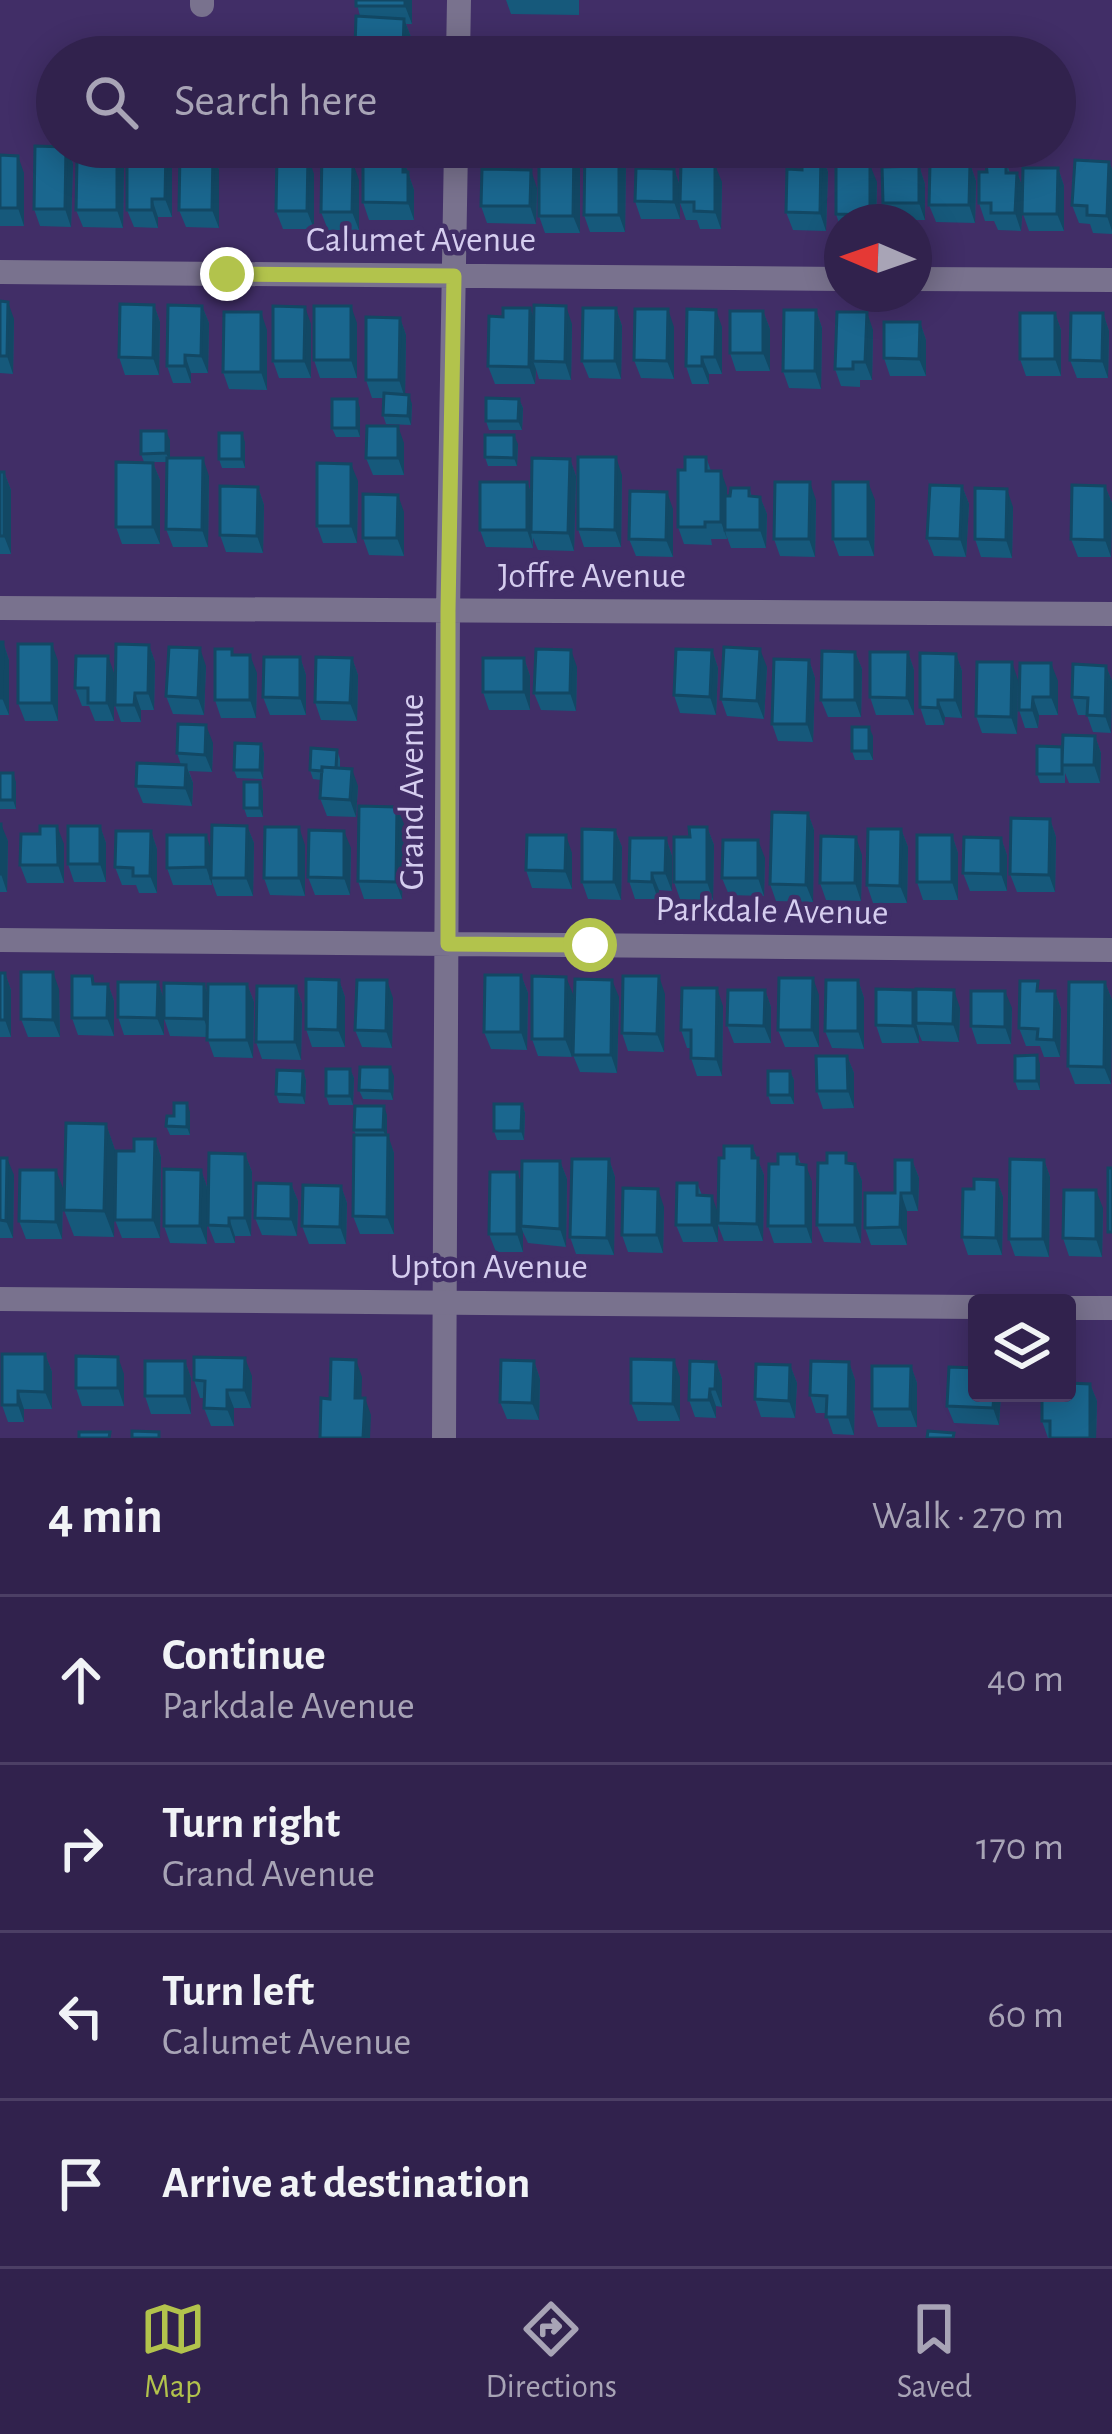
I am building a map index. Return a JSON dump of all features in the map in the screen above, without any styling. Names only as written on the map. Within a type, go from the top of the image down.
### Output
[{"type":"street","points":[[458,36],[459,0]]},
{"type":"street","name":"Grand Avenue","points":[[444,1438],[448,611],[456,168]]},
{"type":"street","name":"Calumet Avenue","points":[[0,272],[824,279]]},
{"type":"street","points":[[932,279],[1112,280]]},
{"type":"street","name":"Joffre Avenue","points":[[0,608],[1112,614]]},
{"type":"street","name":"Parkdale Avenue","points":[[0,940],[1112,950]]},
{"type":"street","name":"Upton Avenue","points":[[0,1299],[968,1307]]},
{"type":"street","points":[[1076,1308],[1112,1308]]},
{"type":"building","points":[[356,0],[405,0],[405,6],[356,6]]},
{"type":"building","points":[[356,16],[404,19],[403,36],[355,36]]},
{"type":"building","points":[[35,146],[36,168],[66,168],[65,209],[34,209]]},
{"type":"building","points":[[0,155],[18,156],[18,208],[0,208]]},
{"type":"building","points":[[1076,160],[1109,162],[1107,216],[1087,215],[1087,206],[1072,205]]},
{"type":"building","points":[[77,168],[117,168],[117,210],[76,210]]},
{"type":"building","points":[[127,168],[166,168],[165,199],[152,199],[152,210],[127,210]]},
{"type":"building","points":[[180,168],[213,168],[212,210],[179,210]]},
{"type":"building","points":[[277,168],[308,168],[307,211],[276,211]]},
{"type":"building","points":[[322,168],[353,168],[352,212],[321,212]]},
{"type":"building","points":[[363,168],[408,172],[408,203],[363,202]]},
{"type":"building","points":[[539,168],[574,168],[573,216],[539,216]]},
{"type":"building","points":[[585,168],[619,168],[619,215],[584,215]]},
{"type":"building","points":[[636,168],[674,169],[674,202],[635,201]]},
{"type":"building","points":[[681,168],[715,168],[715,212],[694,211],[694,202],[680,202]]},
{"type":"building","points":[[821,168],[820,213],[786,212],[787,169]]},
{"type":"building","points":[[836,168],[870,168],[870,204],[836,204]]},
{"type":"building","points":[[882,168],[919,168],[919,203],[883,203]]},
{"type":"building","points":[[930,168],[970,168],[969,205],[929,204]]},
{"type":"building","points":[[987,168],[1006,168],[1006,173],[1017,173],[1015,213],[991,213],[991,203],[979,203],[979,172],[987,172]]},
{"type":"building","points":[[1023,168],[1058,168],[1057,214],[1022,214]]},
{"type":"building","points":[[482,169],[531,170],[530,206],[481,206]]},
{"type":"building","points":[[0,301],[8,302],[7,356],[0,356]]},
{"type":"building","points":[[120,304],[154,305],[153,358],[119,357]]},
{"type":"building","points":[[168,305],[202,306],[201,356],[185,355],[185,366],[167,366]]},
{"type":"building","points":[[534,305],[566,306],[565,362],[533,361]]},
{"type":"building","points":[[273,306],[305,307],[304,361],[273,361]]},
{"type":"building","points":[[314,306],[351,306],[351,360],[314,360]]},
{"type":"building","points":[[503,308],[530,308],[529,367],[488,366],[489,316],[503,317]]},
{"type":"building","points":[[583,308],[616,308],[615,361],[582,361]]},
{"type":"building","points":[[635,309],[668,309],[667,361],[634,360]]},
{"type":"building","points":[[687,309],[716,310],[715,357],[702,357],[702,366],[686,366]]},
{"type":"building","points":[[784,310],[816,310],[815,371],[783,371]]},
{"type":"building","points":[[730,311],[763,311],[763,353],[730,353]]},
{"type":"building","points":[[224,312],[261,312],[261,372],[223,372]]},
{"type":"building","points":[[837,312],[867,312],[865,362],[853,362],[853,369],[835,369]]},
{"type":"building","points":[[1020,313],[1055,313],[1055,359],[1020,359]]},
{"type":"building","points":[[1071,313],[1103,313],[1102,361],[1070,360]]},
{"type":"building","points":[[366,317],[400,318],[399,380],[366,380]]},
{"type":"building","points":[[884,322],[920,322],[919,359],[884,358]]},
{"type":"building","points":[[384,393],[409,395],[408,416],[383,415]]},
{"type":"building","points":[[486,398],[519,399],[518,421],[486,421]]},
{"type":"building","points":[[332,399],[357,399],[357,428],[332,428]]},
{"type":"building","points":[[367,426],[398,426],[398,458],[366,458]]},
{"type":"building","points":[[141,431],[166,431],[166,453],[141,454]]},
{"type":"building","points":[[219,433],[242,433],[242,459],[219,459]]},
{"type":"building","points":[[485,435],[514,435],[514,458],[485,457]]},
{"type":"building","points":[[578,457],[616,457],[615,530],[578,529]]},
{"type":"building","points":[[685,457],[706,457],[706,471],[721,471],[721,522],[678,527],[678,470],[685,470]]},
{"type":"building","points":[[167,458],[203,458],[202,530],[166,529]]},
{"type":"building","points":[[532,458],[570,459],[568,533],[531,532]]},
{"type":"building","points":[[116,462],[153,463],[153,527],[116,527]]},
{"type":"building","points":[[317,463],[351,464],[351,526],[317,526]]},
{"type":"building","points":[[0,472],[4,472],[4,536],[0,536]]},
{"type":"building","points":[[480,482],[527,482],[527,530],[480,530]]},
{"type":"building","points":[[775,482],[810,482],[809,539],[774,539]]},
{"type":"building","points":[[833,482],[868,482],[868,539],[833,539]]},
{"type":"building","points":[[930,485],[962,486],[960,539],[927,538]]},
{"type":"building","points":[[1072,485],[1105,486],[1105,540],[1071,539]]},
{"type":"building","points":[[220,486],[258,487],[257,536],[220,535]]},
{"type":"building","points":[[731,488],[749,488],[749,496],[760,497],[760,530],[725,530],[725,496],[730,496]]},
{"type":"building","points":[[975,488],[1007,489],[1006,540],[975,539]]},
{"type":"building","points":[[630,491],[667,492],[666,540],[629,539]]},
{"type":"building","points":[[363,494],[398,495],[397,538],[363,538]]},
{"type":"building","points":[[3,642],[2,698],[0,698]]},
{"type":"building","points":[[18,644],[52,644],[52,703],[18,703]]},
{"type":"building","points":[[116,644],[149,645],[148,693],[135,693],[134,705],[115,705]]},
{"type":"building","points":[[169,647],[200,648],[198,698],[166,696]]},
{"type":"building","points":[[724,647],[760,649],[757,701],[721,699]]},
{"type":"building","points":[[215,649],[250,655],[250,700],[215,700]]},
{"type":"building","points":[[536,649],[571,650],[570,693],[534,693]]},
{"type":"building","points":[[676,649],[712,650],[710,697],[674,695]]},
{"type":"building","points":[[822,651],[855,652],[855,700],[821,700]]},
{"type":"building","points":[[870,652],[908,652],[907,698],[870,697]]},
{"type":"building","points":[[920,653],[956,654],[955,700],[938,700],[938,708],[920,707]]},
{"type":"building","points":[[76,656],[108,656],[107,703],[88,703],[88,688],[75,688]]},
{"type":"building","points":[[264,657],[300,657],[300,698],[263,697]]},
{"type":"building","points":[[316,657],[352,658],[350,703],[315,702]]},
{"type":"building","points":[[483,658],[524,658],[524,692],[483,692]]},
{"type":"building","points":[[774,659],[809,660],[807,724],[772,724]]},
{"type":"building","points":[[977,662],[1012,662],[1011,717],[976,716]]},
{"type":"building","points":[[1020,663],[1051,663],[1051,697],[1033,697],[1032,710],[1019,710]]},
{"type":"building","points":[[1073,664],[1106,666],[1105,716],[1087,715],[1088,698],[1072,697]]},
{"type":"building","points":[[178,724],[206,725],[205,755],[177,753]]},
{"type":"building","points":[[852,727],[869,727],[869,751],[852,751]]},
{"type":"building","points":[[1063,735],[1095,736],[1094,765],[1062,765]]},
{"type":"building","points":[[235,743],[261,744],[260,770],[234,770]]},
{"type":"building","points":[[1037,746],[1062,747],[1062,774],[1037,774]]},
{"type":"building","points":[[311,748],[337,750],[336,768],[310,770]]},
{"type":"building","points":[[137,763],[186,765],[185,788],[136,786]]},
{"type":"building","points":[[322,767],[352,769],[350,800],[320,798]]},
{"type":"building","points":[[0,773],[13,773],[13,800],[0,800]]},
{"type":"building","points":[[244,782],[260,782],[260,808],[244,808]]},
{"type":"building","points":[[359,806],[397,807],[396,882],[358,881]]},
{"type":"building","points":[[772,812],[808,813],[806,885],[770,884]]},
{"type":"building","points":[[1011,818],[1050,819],[1049,875],[1010,874]]},
{"type":"building","points":[[212,825],[247,826],[246,878],[211,878]]},
{"type":"building","points":[[40,826],[57,826],[58,865],[20,865],[21,834],[40,834]]},
{"type":"building","points":[[68,826],[100,826],[100,864],[68,864]]},
{"type":"building","points":[[265,827],[299,827],[299,878],[264,878]]},
{"type":"building","points":[[689,827],[707,827],[707,882],[674,882],[674,837],[690,837]]},
{"type":"building","points":[[582,829],[615,830],[614,882],[582,882]]},
{"type":"building","points":[[868,829],[901,829],[900,886],[867,885]]},
{"type":"building","points":[[309,830],[344,831],[344,878],[308,877]]},
{"type":"building","points":[[116,831],[151,831],[150,876],[133,876],[133,868],[115,867]]},
{"type":"building","points":[[167,835],[206,835],[206,867],[167,868]]},
{"type":"building","points":[[527,835],[566,835],[565,871],[526,870]]},
{"type":"building","points":[[917,835],[952,835],[952,882],[917,882]]},
{"type":"building","points":[[821,836],[856,837],[855,883],[820,883]]},
{"type":"building","points":[[964,837],[1001,838],[1001,874],[963,873]]},
{"type":"building","points":[[630,838],[666,838],[665,873],[652,873],[652,882],[629,881]]},
{"type":"building","points":[[723,840],[758,840],[758,878],[722,878]]},
{"type":"building","points":[[21,972],[53,972],[53,1020],[21,1019]]},
{"type":"building","points":[[0,973],[5,973],[5,1020],[0,1020]]},
{"type":"building","points":[[485,975],[521,975],[521,1032],[484,1032]]},
{"type":"building","points":[[72,976],[92,976],[93,984],[108,984],[107,1018],[72,1018]]},
{"type":"building","points":[[532,976],[566,977],[565,1039],[532,1039]]},
{"type":"building","points":[[623,976],[659,976],[657,1034],[622,1033]]},
{"type":"building","points":[[779,978],[813,978],[812,1030],[778,1030]]},
{"type":"building","points":[[306,979],[339,980],[338,1030],[306,1029]]},
{"type":"building","points":[[575,979],[612,980],[611,1055],[573,1055]]},
{"type":"building","points":[[357,980],[387,980],[386,1031],[355,1030]]},
{"type":"building","points":[[826,980],[858,980],[858,1031],[825,1031]]},
{"type":"building","points":[[1020,981],[1038,981],[1037,991],[1055,991],[1054,1040],[1037,1039],[1038,1029],[1019,1028]]},
{"type":"building","points":[[118,982],[158,982],[157,1018],[118,1017]]},
{"type":"building","points":[[1069,982],[1105,982],[1104,1067],[1068,1066]]},
{"type":"building","points":[[164,983],[204,984],[204,1019],[164,1018]]},
{"type":"building","points":[[208,984],[247,984],[247,1040],[207,1040]]},
{"type":"building","points":[[257,986],[296,986],[295,1042],[256,1042]]},
{"type":"building","points":[[682,988],[717,988],[716,1059],[691,1058],[691,1030],[681,1030]]},
{"type":"building","points":[[876,989],[913,990],[913,1026],[876,1025]]},
{"type":"building","points":[[916,989],[954,990],[953,1024],[916,1023]]},
{"type":"building","points":[[728,990],[765,990],[764,1026],[727,1025]]},
{"type":"building","points":[[971,991],[1005,991],[1005,1027],[971,1026]]},
{"type":"building","points":[[1037,1055],[1037,1081],[1015,1081],[1015,1056]]},
{"type":"building","points":[[816,1056],[847,1056],[848,1091],[817,1091]]},
{"type":"building","points":[[360,1067],[390,1067],[390,1091],[359,1090]]},
{"type":"building","points":[[326,1069],[350,1069],[350,1096],[326,1096]]},
{"type":"building","points":[[277,1070],[303,1071],[302,1095],[276,1094]]},
{"type":"building","points":[[768,1071],[790,1071],[790,1095],[768,1095]]},
{"type":"building","points":[[174,1103],[187,1103],[187,1127],[166,1126],[167,1116],[174,1116]]},
{"type":"building","points":[[494,1104],[522,1104],[521,1131],[494,1131]]},
{"type":"building","points":[[355,1106],[384,1106],[383,1130],[354,1130]]},
{"type":"building","points":[[66,1123],[106,1124],[104,1211],[64,1210]]},
{"type":"building","points":[[354,1135],[388,1135],[387,1217],[353,1216]]},
{"type":"building","points":[[134,1139],[155,1139],[153,1220],[115,1220],[116,1151],[134,1151]]},
{"type":"building","points":[[724,1146],[752,1146],[752,1158],[758,1158],[757,1224],[718,1223],[719,1158],[724,1158]]},
{"type":"building","points":[[209,1153],[245,1154],[245,1218],[229,1218],[229,1226],[208,1225]]},
{"type":"building","points":[[827,1153],[846,1153],[846,1163],[855,1164],[855,1225],[817,1225],[818,1163],[827,1163]]},
{"type":"building","points":[[778,1154],[797,1154],[797,1164],[806,1165],[806,1226],[768,1226],[769,1164],[778,1164]]},
{"type":"building","points":[[0,1158],[7,1158],[6,1221],[0,1220]]},
{"type":"building","points":[[572,1159],[609,1159],[607,1238],[570,1237]]},
{"type":"building","points":[[1010,1159],[1044,1160],[1043,1239],[1009,1239]]},
{"type":"building","points":[[895,1160],[912,1160],[912,1193],[901,1193],[900,1227],[865,1228],[865,1193],[895,1193]]},
{"type":"building","points":[[522,1161],[560,1161],[560,1229],[521,1226]]},
{"type":"building","points":[[1108,1168],[1112,1168],[1112,1232],[1108,1232]]},
{"type":"building","points":[[164,1169],[201,1170],[200,1226],[164,1226]]},
{"type":"building","points":[[20,1170],[56,1170],[56,1222],[19,1221]]},
{"type":"building","points":[[490,1172],[517,1172],[517,1234],[489,1234]]},
{"type":"building","points":[[974,1179],[997,1180],[996,1238],[962,1237],[963,1189],[974,1189]]},
{"type":"building","points":[[256,1183],[291,1184],[291,1219],[255,1218]]},
{"type":"building","points":[[677,1183],[697,1183],[697,1195],[712,1196],[712,1225],[676,1225]]},
{"type":"building","points":[[303,1185],[341,1186],[340,1227],[302,1226]]},
{"type":"building","points":[[623,1188],[658,1189],[657,1235],[622,1235]]},
{"type":"building","points":[[1064,1190],[1096,1190],[1096,1239],[1063,1238]]},
{"type":"building","points":[[2,1354],[45,1354],[45,1392],[18,1391],[18,1405],[2,1405]]},
{"type":"building","points":[[76,1356],[118,1357],[118,1388],[76,1388]]},
{"type":"building","points":[[194,1357],[245,1358],[244,1390],[227,1390],[227,1409],[204,1408],[205,1381],[194,1380]]},
{"type":"building","points":[[331,1359],[356,1360],[355,1398],[365,1398],[363,1438],[320,1438],[321,1398],[330,1399]]},
{"type":"building","points":[[631,1359],[674,1360],[673,1404],[631,1403]]},
{"type":"building","points":[[501,1360],[534,1361],[532,1403],[500,1402]]},
{"type":"building","points":[[145,1361],[185,1361],[185,1396],[145,1396]]},
{"type":"building","points":[[690,1361],[716,1362],[715,1389],[710,1389],[709,1400],[689,1400]]},
{"type":"building","points":[[811,1361],[849,1362],[848,1417],[826,1417],[827,1396],[810,1395]]},
{"type":"building","points":[[756,1364],[790,1365],[789,1401],[755,1399]]},
{"type":"building","points":[[872,1366],[911,1366],[910,1409],[872,1409]]},
{"type":"building","points":[[949,1367],[968,1368],[968,1402],[993,1402],[993,1408],[947,1406]]},
{"type":"building","points":[[1076,1383],[1090,1384],[1090,1438],[1050,1438],[1050,1421],[1042,1421],[1042,1402],[1076,1402]]},
{"type":"building","points":[[132,1431],[159,1432],[159,1438],[132,1438]]},
{"type":"building","points":[[928,1431],[954,1433],[953,1438],[927,1438]]},
{"type":"building","points":[[79,1432],[110,1432],[109,1438],[79,1438]]},
{"type":"route","points":[[227,274],[454,276],[448,944],[590,945]]}]
